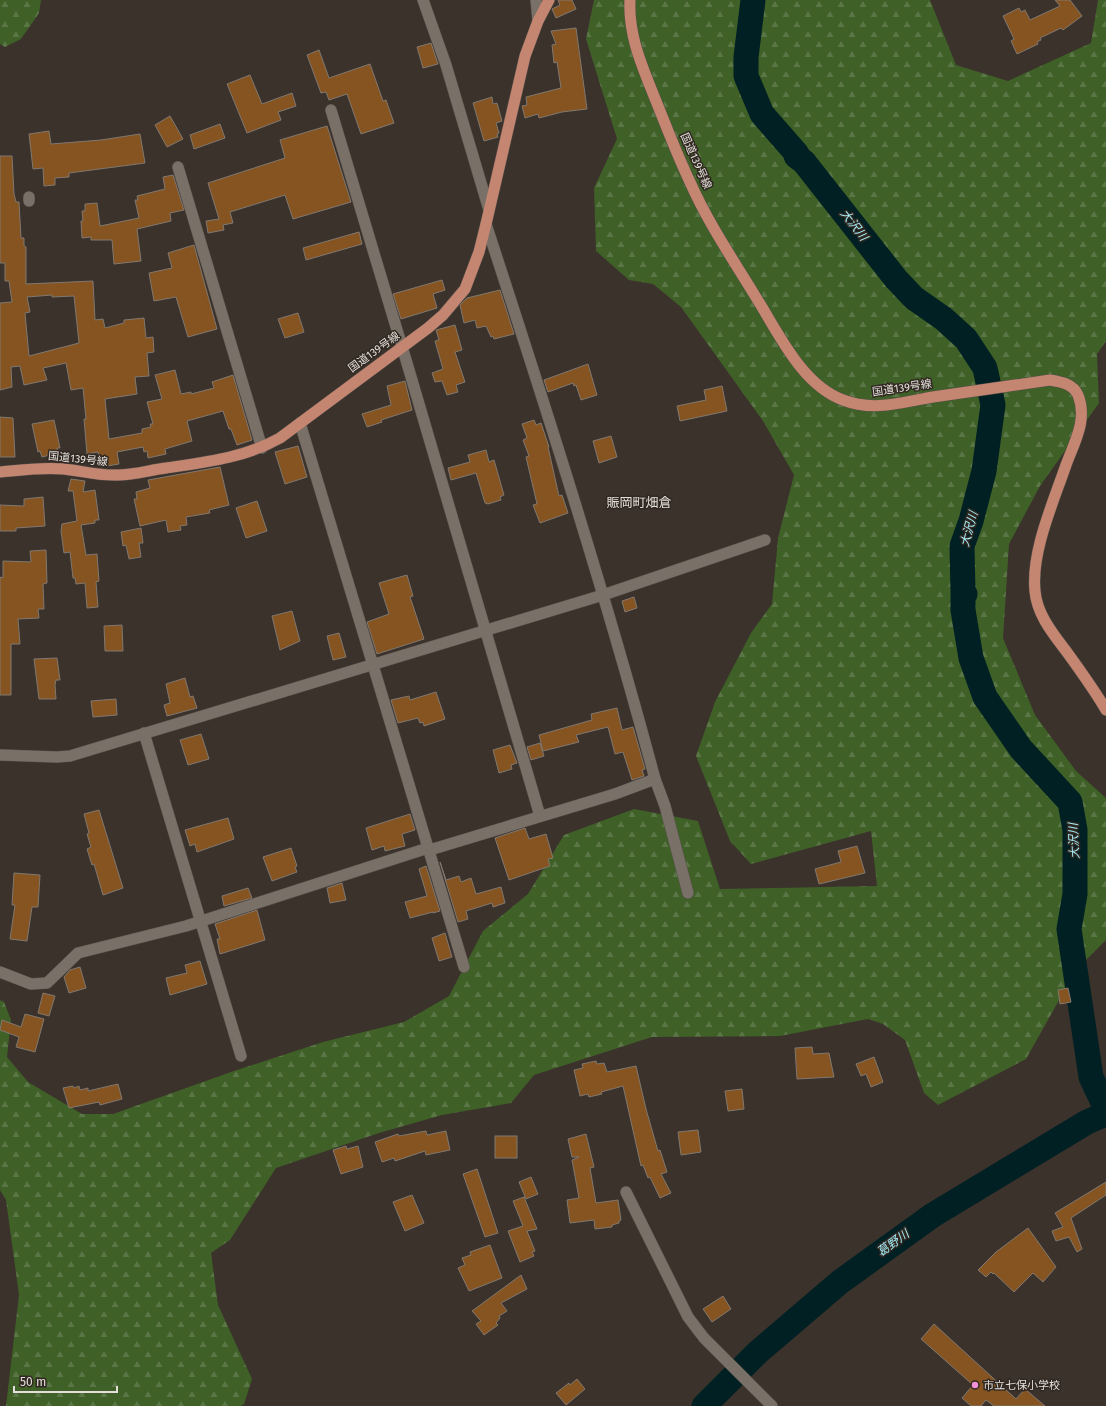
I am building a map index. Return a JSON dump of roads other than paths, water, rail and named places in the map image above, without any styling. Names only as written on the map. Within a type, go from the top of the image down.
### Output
[{"type":"highway","name":"国道139号線","points":[[0,472],[34,468],[64,469],[93,474],[118,475],[216,461],[262,448],[280,438],[403,347],[443,315],[465,290],[479,252],[525,56],[538,21],[549,0]]},
{"type":"highway","name":"国道139号線","points":[[630,0],[632,31],[638,56],[690,183],[737,266],[788,348],[805,371],[831,394],[859,404],[888,406],[1050,380],[1068,384],[1077,394],[1080,406],[1078,436],[1066,464],[1043,534],[1038,557],[1035,592],[1039,609],[1050,630],[1106,710]]},
{"type":"street","points":[[424,0],[446,65],[489,210]]},
{"type":"street","points":[[536,0],[538,21]]},
{"type":"street","points":[[331,110],[403,347],[540,816]]},
{"type":"street","points":[[178,167],[262,448]]},
{"type":"street","points":[[486,224],[554,431],[603,595],[655,779],[665,806],[688,893]]},
{"type":"street","points":[[300,423],[464,967]]},
{"type":"street","points":[[0,755],[70,756],[603,595],[765,540]]},
{"type":"street","points":[[144,733],[241,1056]]},
{"type":"street","points":[[0,972],[31,984],[47,983],[78,953],[200,921],[428,848],[433,849],[614,794],[655,779]]},
{"type":"street","points":[[626,1192],[688,1317],[704,1338],[772,1406]]},
{"type":"waterway","name":"大沢川","points":[[753,0],[746,57],[746,76],[762,114],[797,154],[796,156],[804,162],[896,279],[914,298],[944,319],[966,339],[985,368],[993,405],[984,471],[971,521],[962,546],[963,592],[965,594],[963,596],[963,610],[971,658],[985,697],[1021,749],[1070,802],[1075,830],[1075,894],[1069,929],[1091,1077],[1106,1109]]},
{"type":"waterway","name":"葛野川","points":[[704,1406],[757,1353],[840,1282],[933,1215],[1087,1122],[1106,1114]]},
{"type":"place","name":"市立七保小学校","points":[[975,1385]]},
{"type":"district","name":"賑岡町畑倉","points":[[639,502]]}]
